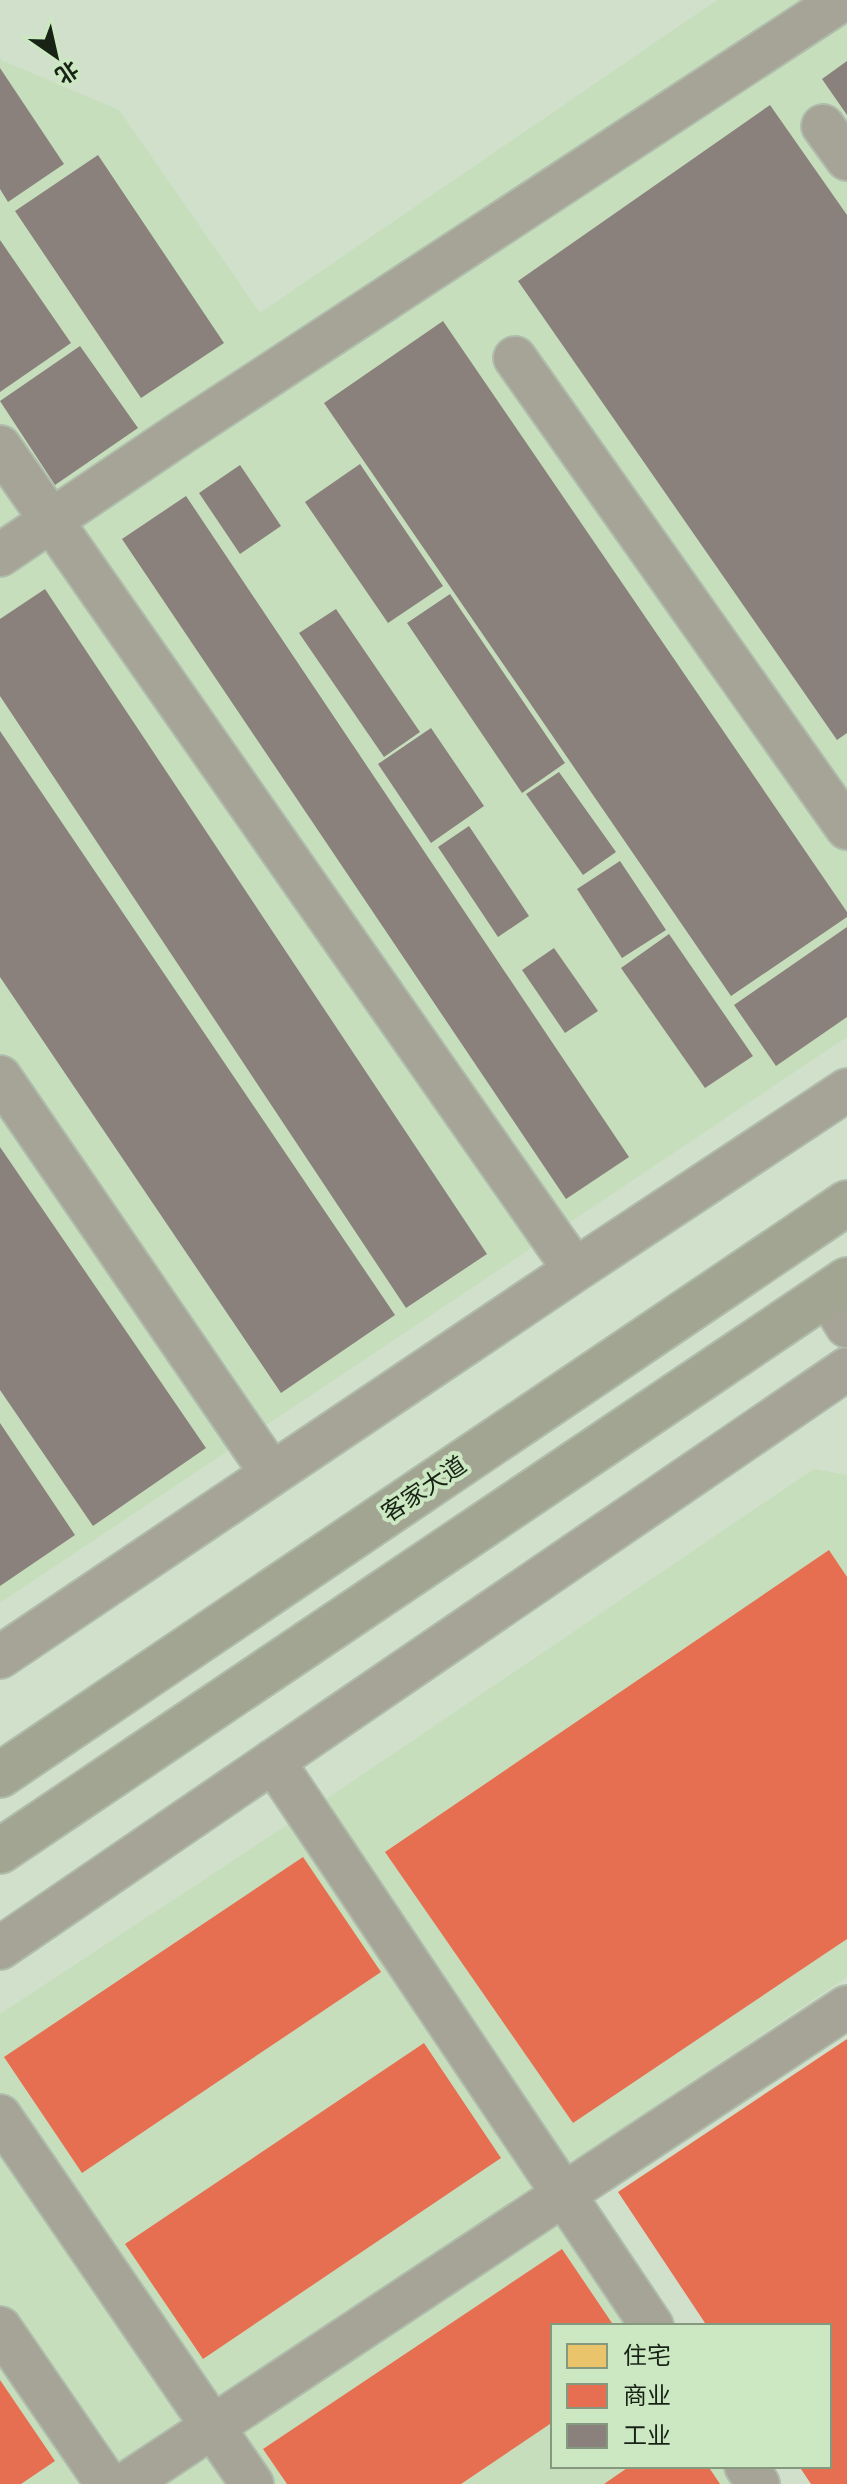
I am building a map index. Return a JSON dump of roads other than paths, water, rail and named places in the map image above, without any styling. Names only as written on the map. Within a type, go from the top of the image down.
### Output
[{"type":"main road","name":"客家大道","points":[[0,1775],[847,1203]]},
{"type":"main road","points":[[0,1851],[840,1300]]},
{"type":"street","points":[[0,555],[194,424],[842,0]]},
{"type":"street","points":[[823,126],[847,159]]},
{"type":"street","points":[[515,358],[840,802]]},
{"type":"street","points":[[0,447],[575,1270]]},
{"type":"street","points":[[0,1077],[272,1474]]},
{"type":"street","points":[[0,1657],[847,1090]]},
{"type":"street","points":[[0,1948],[847,1369]]},
{"type":"street","points":[[273,1761],[651,2324]]},
{"type":"street","points":[[126,2484],[847,2007]]},
{"type":"street","points":[[0,2116],[252,2484]]},
{"type":"street","points":[[0,2328],[107,2484]]}]
